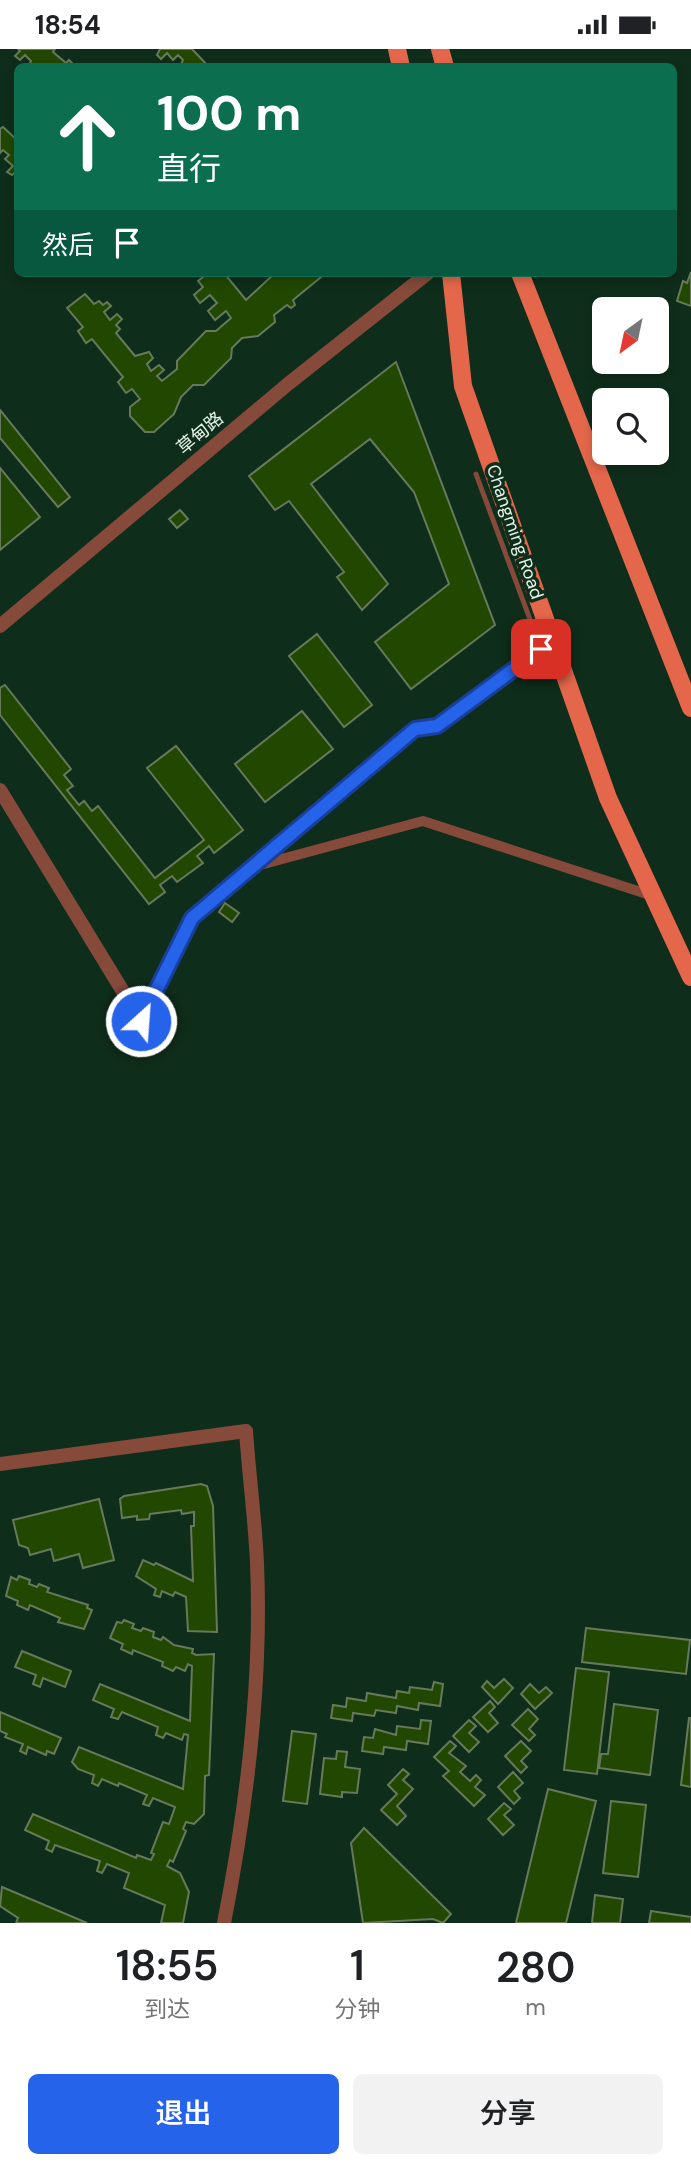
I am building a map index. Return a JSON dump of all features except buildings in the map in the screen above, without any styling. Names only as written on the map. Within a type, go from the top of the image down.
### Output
[{"type":"main road","name":"Changming Road","points":[[451,277],[463,386],[608,798],[691,977]]},
{"type":"main road","points":[[522,277],[691,708]]},
{"type":"street","name":"草甸路","points":[[0,627],[288,384],[423,277]]},
{"type":"street","points":[[0,790],[141,1021]]},
{"type":"street","points":[[141,1021],[192,918],[252,867],[423,821],[653,896]]},
{"type":"street","points":[[0,1464],[246,1431],[257,1564],[255,1658],[240,1828],[223,1923]]},
{"type":"lane","points":[[252,867],[415,729],[437,726],[541,649],[476,474]]},
{"type":"route","points":[[141,1021],[192,918],[415,729],[437,726],[541,649]]}]
